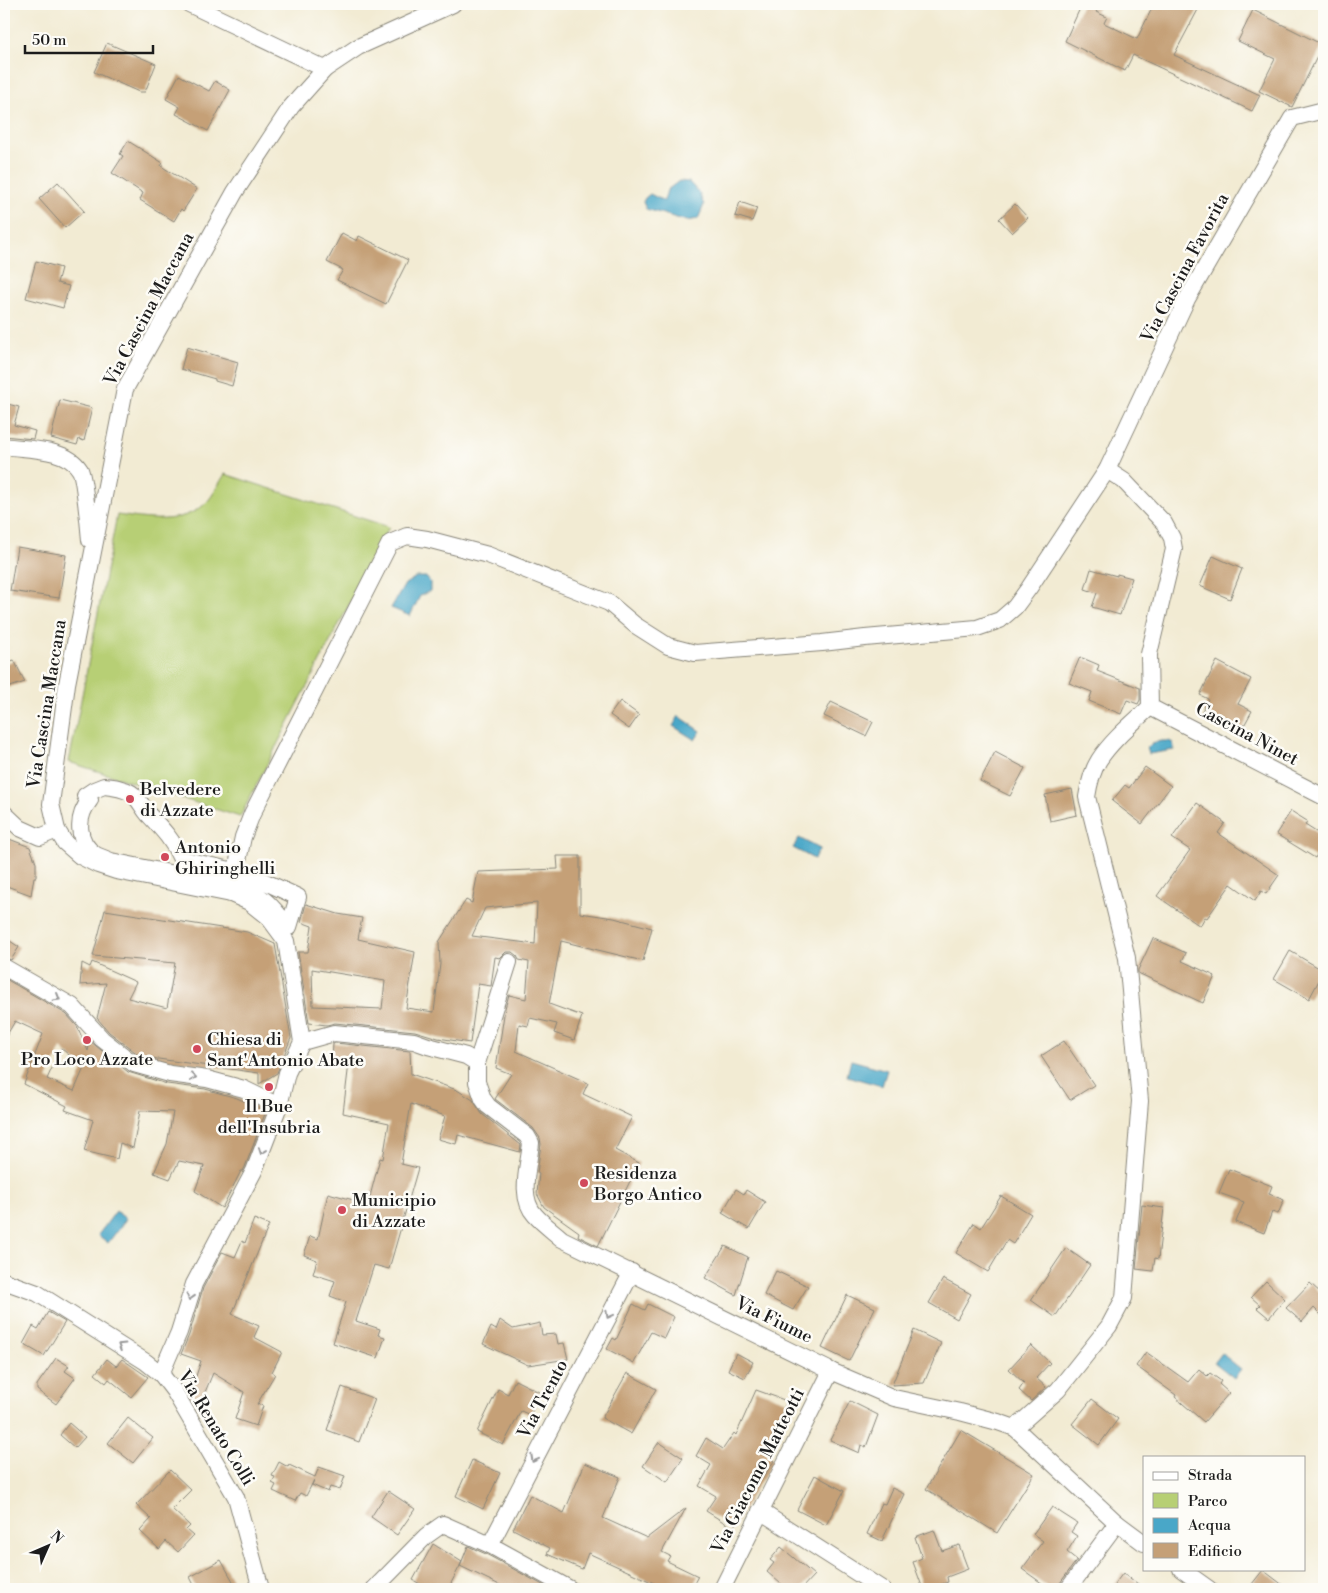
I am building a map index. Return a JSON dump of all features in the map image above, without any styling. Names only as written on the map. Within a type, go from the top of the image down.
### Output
[{"type":"street","points":[[188,4],[325,69]]},
{"type":"street","name":"Via Cascina Maccana","points":[[57,830],[51,804],[67,684],[125,389],[235,192],[291,107],[325,69],[358,47],[453,4]]},
{"type":"street","name":"Via Cascina Favorita","points":[[233,884],[243,837],[252,814],[390,544],[406,536],[427,539],[488,555],[609,603],[635,625],[668,646],[694,653],[822,644],[865,638],[977,628],[1000,620],[1015,607],[1107,470],[1187,298],[1292,118],[1324,110]]},
{"type":"street","points":[[4,446],[56,453],[72,461],[81,471],[92,554]]},
{"type":"street","points":[[1015,1428],[1058,1390],[1109,1326],[1124,1298],[1140,1101],[1127,958],[1087,797],[1091,777],[1099,760],[1150,706],[1149,654],[1174,549],[1172,538],[1164,523],[1124,481],[1107,470]]},
{"type":"street","name":"Cascina Ninet","points":[[1150,706],[1324,797]]},
{"type":"street","points":[[161,1374],[179,1332],[194,1284],[254,1171],[279,1106],[287,1074],[302,1042],[286,941],[269,918],[249,902],[233,884],[181,859],[176,847],[167,834],[147,813],[139,800],[126,790],[104,786],[85,796],[90,800],[84,808],[80,819],[80,830],[89,849],[97,855],[111,860],[233,884]]},
{"type":"street","points":[[4,812],[20,828],[40,837],[57,830],[65,843],[75,852],[98,866],[116,872],[233,884]]},
{"type":"street","points":[[302,1042],[334,1033],[414,1041],[466,1056],[477,1063],[509,962]]},
{"type":"street","points":[[4,967],[72,1006],[102,1040],[134,1064],[170,1074],[207,1079],[244,1089],[279,1106]]},
{"type":"street","name":"Via Fiume","points":[[477,1063],[477,1082],[483,1099],[488,1106],[527,1136],[531,1143],[526,1193],[528,1205],[534,1215],[562,1238],[830,1371],[894,1398],[960,1412],[1015,1428],[1117,1523],[1143,1542]]},
{"type":"street","name":"Via Trento","points":[[490,1545],[632,1272]]},
{"type":"street","name":"Via Renato Colli","points":[[4,1281],[37,1293],[146,1362],[161,1374],[174,1391],[236,1497],[261,1589]]},
{"type":"street","name":"Via Giacomo Matteotti","points":[[722,1589],[830,1371]]},
{"type":"street","points":[[760,1511],[882,1589]]},
{"type":"street","points":[[1068,1589],[1117,1523]]},
{"type":"street","points":[[374,1589],[426,1536],[443,1524],[490,1545],[570,1589]]},
{"type":"street","points":[[1182,1570],[1210,1589]]},
{"type":"green space","points":[[225,474],[389,527],[240,817],[69,762],[117,515],[163,519],[186,515],[206,503]]},
{"type":"water","points":[[679,181],[689,182],[699,193],[704,205],[698,219],[687,221],[646,209],[643,202],[645,198],[650,194],[664,201],[667,190]]},
{"type":"water","points":[[416,577],[426,577],[430,582],[430,591],[420,596],[410,616],[391,608],[405,584]]},
{"type":"water","points":[[679,716],[701,731],[695,740],[673,726]]},
{"type":"water","points":[[1161,741],[1173,743],[1174,750],[1149,754],[1147,748],[1152,743]]},
{"type":"water","points":[[799,838],[820,849],[814,859],[793,848]]},
{"type":"water","points":[[851,1060],[887,1070],[882,1086],[847,1076]]},
{"type":"water","points":[[116,1211],[126,1219],[108,1243],[98,1235]]},
{"type":"water","points":[[1221,1353],[1241,1369],[1234,1378],[1214,1362]]},
{"type":"building","points":[[1082,4],[1101,4],[1096,12],[1107,17],[1104,23],[1137,39],[1154,4],[1201,4],[1174,55],[1260,95],[1252,111],[1133,55],[1125,71],[1065,41]]},
{"type":"building","points":[[1253,10],[1323,45],[1292,107],[1259,91],[1275,59],[1238,41]]},
{"type":"building","points":[[107,43],[156,64],[145,92],[139,92],[94,72]]},
{"type":"building","points":[[179,75],[209,91],[215,81],[230,90],[208,131],[176,114],[180,107],[166,99]]},
{"type":"building","points":[[128,141],[163,163],[161,166],[197,189],[174,221],[140,200],[143,193],[112,173],[123,156],[120,154]]},
{"type":"building","points":[[58,182],[84,211],[65,228],[39,199]]},
{"type":"building","points":[[740,202],[757,208],[752,221],[735,216]]},
{"type":"building","points":[[1015,204],[1028,218],[1012,233],[999,219]]},
{"type":"building","points":[[342,233],[357,241],[359,236],[408,260],[386,304],[337,280],[343,270],[327,262]]},
{"type":"building","points":[[36,261],[61,268],[57,283],[69,286],[63,308],[26,298]]},
{"type":"building","points":[[187,347],[238,362],[232,386],[181,369]]},
{"type":"building","points":[[60,400],[92,408],[84,441],[79,439],[77,445],[51,438]]},
{"type":"building","points":[[4,403],[19,407],[14,425],[35,431],[33,439],[4,436]]},
{"type":"building","points":[[17,547],[66,555],[59,598],[10,591]]},
{"type":"building","points":[[1213,556],[1242,569],[1230,599],[1200,586]]},
{"type":"building","points":[[1091,569],[1132,578],[1120,615],[1092,607],[1097,593],[1085,589]]},
{"type":"building","points":[[1080,657],[1099,665],[1097,671],[1140,688],[1138,704],[1127,700],[1121,714],[1089,701],[1092,692],[1069,683]]},
{"type":"building","points":[[14,660],[25,682],[4,689],[4,664]]},
{"type":"building","points":[[1217,661],[1251,679],[1238,704],[1252,711],[1241,731],[1202,711],[1208,699],[1200,695]]},
{"type":"building","points":[[620,701],[639,715],[629,729],[610,715]]},
{"type":"building","points":[[831,702],[873,722],[866,736],[824,716]]},
{"type":"building","points":[[995,752],[1025,768],[1010,796],[980,781]]},
{"type":"building","points":[[1145,767],[1171,786],[1142,824],[1112,801],[1125,785],[1129,788]]},
{"type":"building","points":[[1072,789],[1077,815],[1050,821],[1045,795]]},
{"type":"building","points":[[1197,803],[1225,823],[1218,833],[1279,875],[1266,894],[1261,891],[1255,901],[1231,884],[1200,926],[1157,896],[1190,850],[1172,838]]},
{"type":"building","points":[[1291,811],[1307,821],[1305,825],[1324,837],[1324,843],[1315,858],[1276,834]]},
{"type":"building","points":[[4,837],[30,847],[36,863],[36,877],[34,877],[31,895],[4,885],[4,870],[7,861],[4,859]]},
{"type":"building","points":[[557,856],[580,856],[580,913],[614,918],[652,928],[643,961],[561,941],[549,1004],[582,1016],[574,1040],[554,1033],[557,1024],[530,1018],[528,1026],[519,1024],[516,1051],[588,1083],[583,1094],[632,1117],[615,1150],[639,1163],[598,1246],[578,1236],[579,1232],[544,1207],[537,1194],[540,1138],[533,1128],[495,1099],[511,1074],[496,1068],[505,1008],[509,995],[526,999],[529,962],[519,960],[512,952],[506,952],[500,958],[495,957],[491,986],[478,984],[470,1043],[438,1038],[415,1031],[335,1023],[327,1025],[309,1023],[298,952],[308,952],[312,926],[301,922],[306,904],[338,914],[362,918],[358,939],[415,952],[406,1008],[434,1012],[440,964],[439,942],[466,900],[472,903],[478,872],[558,869]],"holes":[[[537,903],[535,944],[472,936],[485,908]],[[312,969],[385,981],[382,1009],[313,1006]]]},
{"type":"building","points":[[105,910],[247,932],[275,944],[291,1038],[277,1073],[259,1084],[259,1073],[151,1058],[139,1055],[109,1032],[97,1018],[106,983],[80,985],[82,963],[90,967],[92,962],[136,982],[128,998],[167,1008],[175,963],[93,956]]},
{"type":"building","points":[[4,937],[19,947],[11,960],[4,957]]},
{"type":"building","points":[[1153,938],[1186,953],[1182,961],[1215,976],[1203,1003],[1138,973]]},
{"type":"building","points":[[1290,951],[1324,971],[1309,999],[1274,979]]},
{"type":"building","points":[[4,978],[66,1014],[77,1026],[88,1051],[90,1041],[128,1072],[167,1084],[205,1089],[237,1098],[266,1111],[245,1167],[241,1171],[222,1208],[195,1191],[204,1166],[179,1161],[170,1179],[154,1173],[167,1144],[173,1112],[140,1111],[133,1148],[120,1143],[117,1159],[84,1151],[93,1120],[65,1110],[67,1106],[24,1084],[43,1034],[15,1021],[4,1040]],"holes":[[[61,1048],[84,1068],[74,1091],[47,1079]]]},
{"type":"building","points":[[1064,1041],[1094,1085],[1070,1100],[1041,1056]]},
{"type":"building","points":[[333,1044],[410,1051],[411,1074],[457,1090],[473,1100],[482,1114],[521,1145],[520,1152],[458,1135],[456,1144],[438,1139],[445,1116],[411,1104],[401,1164],[418,1168],[389,1269],[374,1265],[356,1321],[380,1329],[378,1335],[385,1337],[378,1358],[333,1343],[346,1302],[330,1296],[335,1281],[313,1274],[317,1260],[304,1255],[310,1236],[318,1239],[328,1193],[368,1204],[380,1158],[383,1159],[389,1123],[343,1113],[349,1063],[332,1061]]},
{"type":"building","points":[[1229,1169],[1272,1186],[1269,1194],[1284,1200],[1278,1214],[1272,1212],[1264,1233],[1236,1222],[1244,1202],[1219,1193]]},
{"type":"building","points":[[736,1189],[744,1194],[746,1190],[765,1202],[749,1229],[722,1213]]},
{"type":"building","points":[[1001,1196],[1031,1214],[1013,1244],[1007,1240],[988,1272],[956,1253],[974,1223],[981,1228]]},
{"type":"building","points":[[1142,1205],[1164,1208],[1158,1259],[1155,1258],[1153,1271],[1136,1269]]},
{"type":"building","points":[[254,1219],[269,1225],[232,1314],[259,1326],[254,1337],[282,1352],[272,1372],[275,1374],[257,1404],[263,1406],[256,1426],[235,1419],[244,1392],[213,1373],[198,1409],[189,1397],[201,1361],[181,1354],[189,1335],[203,1288],[222,1252],[235,1257],[242,1241],[245,1243]]},
{"type":"building","points":[[725,1246],[748,1257],[736,1295],[705,1278]]},
{"type":"building","points":[[1066,1248],[1090,1265],[1055,1317],[1031,1300]]},
{"type":"building","points":[[776,1271],[808,1286],[793,1310],[764,1295]]},
{"type":"building","points":[[943,1279],[971,1294],[957,1319],[929,1303]]},
{"type":"building","points":[[1266,1281],[1285,1299],[1269,1318],[1257,1308],[1260,1305],[1251,1297]]},
{"type":"building","points":[[1310,1283],[1324,1296],[1324,1318],[1314,1308],[1302,1322],[1286,1308]]},
{"type":"building","points":[[847,1295],[875,1308],[849,1361],[822,1348]]},
{"type":"building","points":[[633,1304],[645,1310],[648,1304],[674,1317],[664,1338],[651,1332],[634,1363],[607,1349],[613,1338],[616,1340]]},
{"type":"building","points":[[48,1312],[65,1322],[44,1356],[23,1344],[33,1326],[38,1329]]},
{"type":"building","points":[[500,1320],[513,1329],[540,1323],[542,1335],[556,1334],[558,1344],[564,1343],[568,1359],[528,1365],[483,1344],[491,1327],[496,1330]]},
{"type":"building","points":[[914,1330],[941,1343],[924,1383],[892,1385]]},
{"type":"building","points":[[1031,1345],[1050,1363],[1036,1378],[1046,1387],[1031,1401],[1019,1390],[1024,1383],[1009,1369]]},
{"type":"building","points":[[1146,1352],[1188,1382],[1199,1369],[1207,1376],[1210,1373],[1221,1381],[1219,1384],[1229,1393],[1204,1422],[1175,1397],[1176,1395],[1136,1366]]},
{"type":"building","points":[[736,1353],[753,1362],[745,1378],[728,1370]]},
{"type":"building","points":[[56,1358],[69,1366],[65,1371],[75,1378],[56,1404],[37,1390],[37,1385]]},
{"type":"building","points":[[107,1359],[116,1366],[122,1359],[148,1377],[131,1397],[109,1379],[106,1383],[95,1374]]},
{"type":"building","points":[[627,1373],[656,1389],[631,1434],[602,1418]]},
{"type":"building","points":[[515,1380],[541,1393],[530,1415],[521,1411],[503,1445],[477,1432],[498,1389],[508,1394]]},
{"type":"building","points":[[342,1387],[375,1399],[359,1442],[327,1430]]},
{"type":"building","points":[[756,1390],[787,1401],[765,1454],[774,1461],[748,1500],[733,1528],[706,1511],[716,1496],[699,1486],[711,1465],[696,1456],[706,1438],[723,1449],[734,1433],[736,1435]]},
{"type":"building","points":[[1092,1399],[1118,1419],[1099,1445],[1072,1424]]},
{"type":"building","points":[[850,1401],[878,1415],[866,1447],[861,1445],[859,1453],[830,1440]]},
{"type":"building","points":[[128,1418],[153,1438],[133,1463],[108,1443]]},
{"type":"building","points":[[69,1423],[85,1437],[75,1448],[60,1435]]},
{"type":"building","points":[[961,1430],[1034,1474],[997,1533],[926,1489]]},
{"type":"building","points":[[659,1442],[683,1458],[667,1482],[643,1466]]},
{"type":"building","points":[[472,1460],[500,1473],[483,1509],[456,1496]]},
{"type":"building","points":[[279,1462],[315,1477],[319,1467],[345,1476],[340,1490],[330,1487],[328,1492],[312,1485],[314,1480],[306,1496],[300,1493],[295,1501],[273,1491],[276,1485],[272,1483],[275,1477],[272,1476]]},
{"type":"building","points":[[585,1463],[620,1477],[603,1518],[647,1538],[686,1508],[662,1552],[670,1556],[667,1561],[698,1576],[691,1589],[655,1589],[658,1585],[588,1553],[582,1569],[547,1554],[550,1548],[513,1529],[530,1495],[564,1513]]},
{"type":"building","points":[[170,1470],[191,1490],[172,1509],[190,1526],[186,1530],[193,1536],[178,1552],[166,1541],[159,1549],[140,1531],[151,1519],[136,1505]]},
{"type":"building","points":[[815,1475],[844,1491],[826,1525],[797,1510]]},
{"type":"building","points":[[892,1488],[904,1494],[882,1541],[867,1534],[881,1503],[885,1504]]},
{"type":"building","points":[[388,1491],[415,1509],[397,1535],[371,1517]]},
{"type":"building","points":[[1052,1507],[1077,1523],[1071,1532],[1077,1536],[1067,1552],[1077,1560],[1060,1583],[1058,1589],[1050,1589],[1022,1569],[1043,1541],[1033,1534]]},
{"type":"building","points":[[934,1530],[942,1551],[959,1545],[968,1569],[947,1577],[948,1582],[923,1589],[913,1562],[922,1558],[915,1537]]},
{"type":"building","points":[[433,1544],[462,1562],[448,1589],[429,1589],[413,1580]]},
{"type":"building","points":[[468,1546],[550,1589],[508,1589],[460,1566]]},
{"type":"building","points":[[781,1547],[814,1575],[801,1589],[787,1589],[767,1572],[774,1563],[770,1560]]},
{"type":"building","points":[[221,1560],[234,1583],[229,1585],[231,1589],[196,1589],[190,1577]]},
{"type":"building","points":[[1263,1570],[1288,1589],[1248,1589]]},
{"type":"building","points":[[1123,1573],[1145,1589],[1111,1589]]},
{"type":"place","name":"Belvedere di Azzate","points":[[130,799]]},
{"type":"place","name":"Antonio Ghiringhelli","points":[[165,857]]},
{"type":"place","name":"Pro Loco Azzate","points":[[87,1040]]},
{"type":"place","name":"Chiesa di Sant'Antonio Abate","points":[[197,1049]]},
{"type":"place","name":"Il Bue dell'Insubria","points":[[269,1087]]},
{"type":"place","name":"Residenza Borgo Antico","points":[[584,1183]]},
{"type":"place","name":"Municipio di Azzate","points":[[342,1210]]}]
